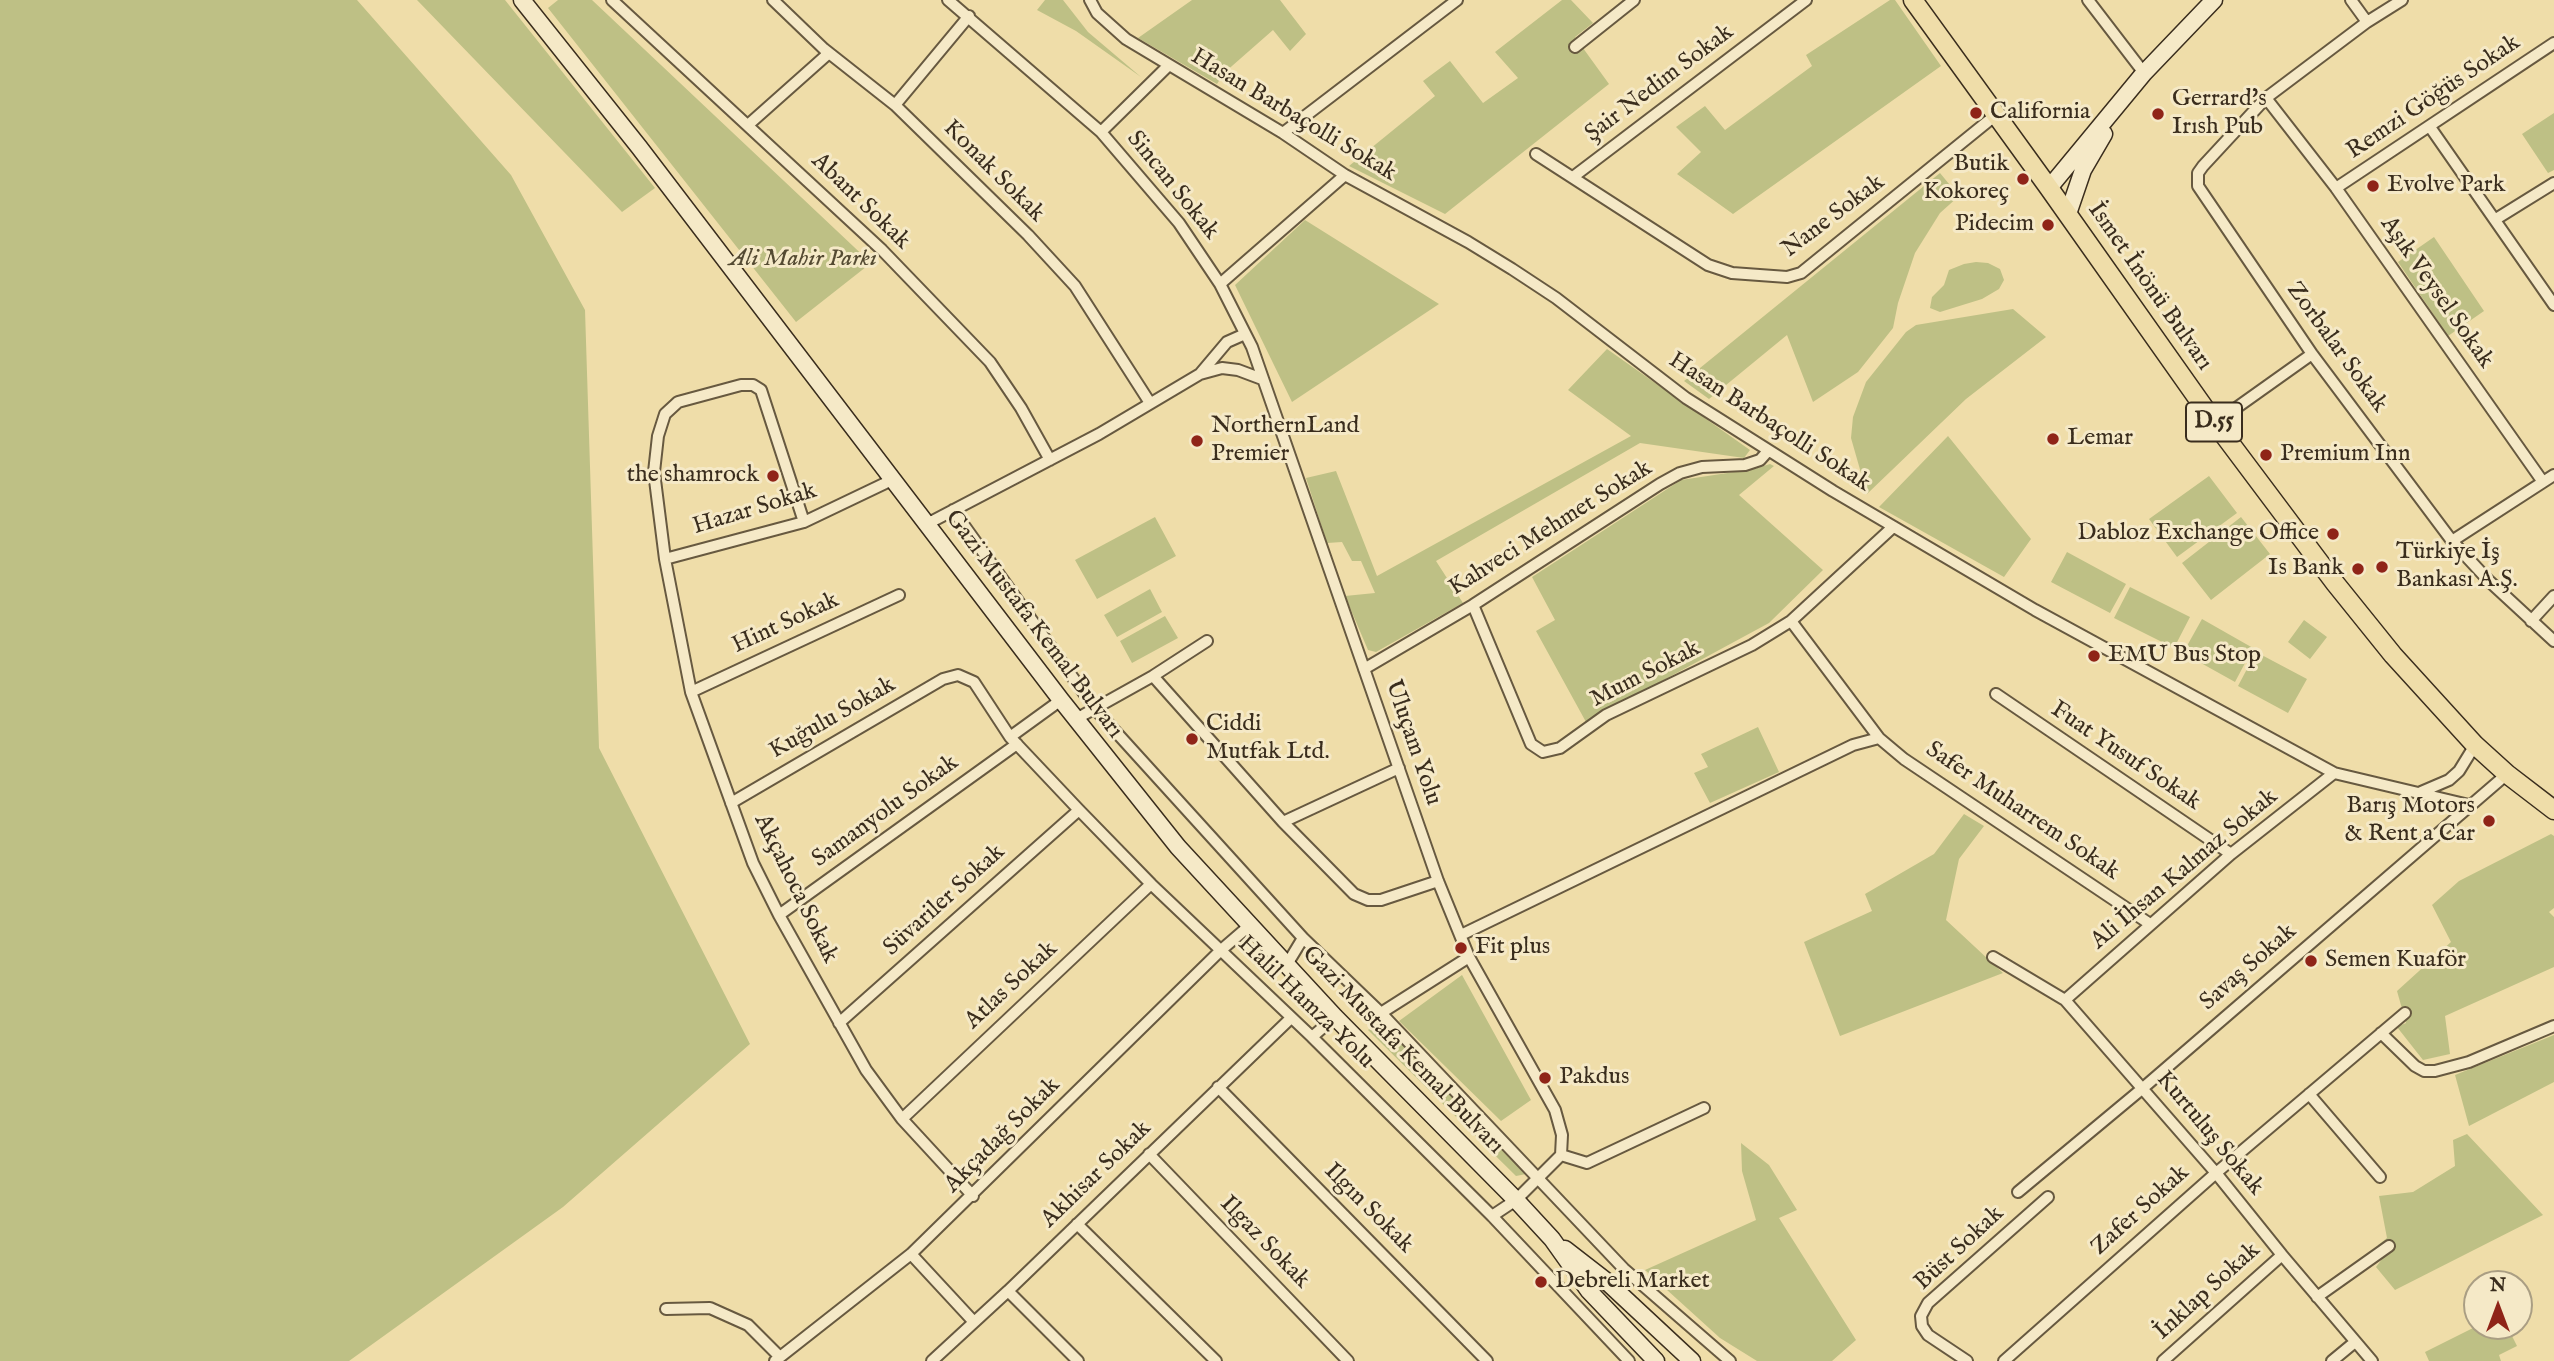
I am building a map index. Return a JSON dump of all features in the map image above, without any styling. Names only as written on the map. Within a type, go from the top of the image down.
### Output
[{"type":"main road","name":"Gazi Mustafa Kemal Bulvarı","points":[[522,0],[639,147],[1061,700],[1178,847],[1286,966],[1516,1200],[1552,1239],[1589,1292],[1656,1361]]},
{"type":"main road","name":"İsmet İnönü Bulvarı","points":[[1913,0],[1997,114],[2215,423],[2335,583],[2393,655],[2475,745],[2554,810]]},
{"type":"main road","points":[[2049,188],[2144,73],[2214,0]]},
{"type":"main road","points":[[2068,214],[2083,170],[2124,99]]},
{"type":"main road","name":"Gazi Mustafa Kemal Bulvarı","points":[[1552,1239],[1598,1274],[1692,1361]]},
{"type":"street","name":"Abant Sokak","points":[[612,0],[882,250],[990,362],[1021,408],[1050,460]]},
{"type":"street","name":"Konak Sokak","points":[[773,0],[829,53],[895,105],[1028,235],[1074,286],[1150,403]]},
{"type":"street","name":"Hasan Barbaçolli Sokak","points":[[1090,0],[1097,13],[1126,40],[1283,133],[1345,175],[1512,269],[1556,298],[1686,398],[1893,527],[2035,610],[2334,773],[2469,804]]},
{"type":"street","points":[[1283,133],[1457,0]]},
{"type":"street","points":[[1575,47],[1634,0]]},
{"type":"street","name":"Şair Nedim Sokak","points":[[1573,177],[1806,0]]},
{"type":"street","points":[[2088,0],[2144,73]]},
{"type":"street","points":[[2351,0],[2367,22]]},
{"type":"street","points":[[2266,98],[2367,22],[2402,0]]},
{"type":"street","name":"Sincan Sokak","points":[[952,1],[1101,132],[1179,223],[1220,284],[1245,334]]},
{"type":"street","points":[[895,105],[969,16]]},
{"type":"street","name":"Remzi Göğüs Sokak","points":[[2336,188],[2554,43]]},
{"type":"street","points":[[748,125],[829,53]]},
{"type":"street","points":[[1101,132],[1168,66]]},
{"type":"street","name":"Zorbalar Sokak","points":[[2266,98],[2198,173],[2198,186],[2312,354],[2452,541],[2554,641]]},
{"type":"street","name":"Aşık Veysel Sokak","points":[[2266,98],[2336,188],[2543,482]]},
{"type":"street","name":"Nane Sokak","points":[[1536,154],[1708,265],[1732,273],[1787,277],[1801,273],[1997,114]]},
{"type":"street","points":[[2430,127],[2554,305]]},
{"type":"street","points":[[1220,284],[1345,175]]},
{"type":"street","points":[[2496,219],[2554,183]]},
{"type":"street","points":[[1200,374],[1227,342],[1245,334]]},
{"type":"street","name":"Uluçam Yolu","points":[[1245,334],[1438,881],[1469,957],[1555,1110],[1562,1135],[1561,1155]]},
{"type":"street","points":[[2215,423],[2312,354]]},
{"type":"street","points":[[927,524],[1050,460],[1200,374],[1222,368],[1238,370],[1262,379]]},
{"type":"street","name":"Akçahoca Sokak","points":[[804,522],[761,390],[753,385],[741,385],[678,402],[665,414],[658,436],[654,472],[665,559],[691,692],[753,863],[866,1070],[901,1119],[973,1196]]},
{"type":"street","name":"Kahveci Mehmet Sokak","points":[[1364,669],[1473,605],[1680,473],[1702,467],[1745,465],[1760,460],[1768,451]]},
{"type":"street","points":[[2452,541],[2554,475]]},
{"type":"street","name":"Hazar Sokak","points":[[665,559],[804,522],[894,479]]},
{"type":"street","points":[[953,510],[1096,710],[1303,938],[1381,1013],[1614,1259],[1730,1361]]},
{"type":"street","name":"Mum Sokak","points":[[1473,605],[1531,744],[1543,752],[1560,748],[1606,715],[1752,645],[1791,621],[1893,527]]},
{"type":"street","name":"Hint Sokak","points":[[691,692],[899,594]]},
{"type":"street","points":[[2531,621],[2554,596]]},
{"type":"street","name":"Safer Muharrem Sokak","points":[[1791,621],[1879,738],[1904,759],[2150,924]]},
{"type":"street","points":[[1076,719],[1153,677],[1207,641]]},
{"type":"street","name":"Halil Hamza Yolu","points":[[958,675],[974,682],[1013,741],[1151,884],[1312,1037],[1492,1216],[1629,1361]]},
{"type":"street","name":"Kuğulu Sokak","points":[[731,803],[943,679],[958,675]]},
{"type":"street","points":[[1153,677],[1283,822],[1354,894],[1368,901],[1381,900],[1438,881]]},
{"type":"street","name":"Fuat Yusuf Sokak","points":[[1996,694],[2231,854]]},
{"type":"street","name":"Samanyolu Sokak","points":[[779,915],[1013,741],[1061,700]]},
{"type":"street","points":[[1461,936],[1853,745],[1879,738]]},
{"type":"street","points":[[2418,793],[2449,780],[2459,771],[2475,745]]},
{"type":"street","points":[[1283,822],[1399,768]]},
{"type":"street","name":"Ali İhsan Kalmaz Sokak","points":[[2065,1000],[2231,854],[2334,773]]},
{"type":"street","name":"Savaş Sokak","points":[[2018,1192],[2143,1088],[2469,804],[2507,774]]},
{"type":"street","name":"Süvariler Sokak","points":[[839,1023],[1079,810]]},
{"type":"street","name":"Atlas Sokak","points":[[901,1119],[1151,884]]},
{"type":"street","name":"Akçadağ Sokak","points":[[778,1359],[911,1254],[1220,951],[1249,926]]},
{"type":"street","points":[[1286,966],[1303,938]]},
{"type":"street","points":[[1381,1013],[1469,957]]},
{"type":"street","name":"Kurtuluş Sokak","points":[[1993,957],[2065,1000],[2216,1173],[2281,1255],[2372,1361]]},
{"type":"street","name":"Zafer Sokak","points":[[2004,1361],[2216,1173],[2405,1013]]},
{"type":"street","points":[[1312,1037],[1335,1017]]},
{"type":"street","name":"Akhisar Sokak","points":[[937,1360],[1291,1018]]},
{"type":"street","points":[[2381,1033],[2415,1066],[2424,1071],[2435,1071],[2469,1062],[2554,1026]]},
{"type":"street","name":"Ilgın Sokak","points":[[1218,1087],[1487,1361]]},
{"type":"street","points":[[2309,1094],[2380,1177]]},
{"type":"street","points":[[1492,1216],[1516,1200],[1561,1155],[1587,1163],[1704,1108]]},
{"type":"street","name":"Ilgaz Sokak","points":[[1149,1154],[1348,1361]]},
{"type":"street","name":"Büst Sokak","points":[[1967,1361],[1928,1335],[1922,1326],[1921,1316],[1928,1303],[2046,1199],[2038,1176]]},
{"type":"street","points":[[1077,1224],[1216,1361]]},
{"type":"street","points":[[2317,1297],[2389,1247]]},
{"type":"street","points":[[911,1254],[974,1322]]},
{"type":"street","name":"İnklap Sokak","points":[[2162,1361],[2281,1255]]},
{"type":"street","points":[[1598,1274],[1614,1259]]},
{"type":"street","points":[[1008,1291],[1078,1361]]},
{"type":"street","points":[[666,1309],[710,1308],[748,1325],[778,1359]]},
{"type":"street","points":[[2332,1361],[2355,1342]]},
{"type":"green space","points":[[0,0],[357,0],[511,175],[585,310],[599,748],[750,1044],[563,1207],[349,1361],[0,1361]]},
{"type":"green space","points":[[417,0],[505,0],[655,188],[622,212]]},
{"type":"green space","name":"Ali Mahir Parkı","points":[[558,0],[592,0],[871,263],[796,322],[548,8]]},
{"type":"green space","points":[[1045,0],[1063,0],[1088,32],[1141,77],[1076,31],[1037,10]]},
{"type":"green space","points":[[1192,0],[1280,0],[1306,34],[1290,51],[1273,30],[1224,73],[1217,84],[1138,38]]},
{"type":"green space","points":[[1562,0],[1571,0],[1593,23],[1575,37],[1609,84],[1445,214],[1349,166],[1435,96],[1423,81],[1450,61],[1483,103],[1518,78],[1495,52]]},
{"type":"green space","points":[[1890,0],[1895,0],[1941,66],[1733,214],[1677,174],[1701,152],[1676,127],[1705,106],[1725,130],[1812,66],[1806,55]]},
{"type":"green space","points":[[2554,113],[2554,170],[2548,173],[2522,134]]},
{"type":"green space","points":[[1940,173],[1959,196],[1940,213],[1915,253],[1898,303],[1893,328],[1858,372],[1813,402],[1787,335],[1709,399],[1684,381]]},
{"type":"green space","points":[[1305,220],[1439,304],[1292,402],[1235,285]]},
{"type":"green space","points":[[2434,237],[2484,311],[2448,336],[2398,262]]},
{"type":"green space","points":[[1976,262],[1988,263],[2000,269],[2004,280],[1999,289],[1982,299],[1940,312],[1930,308],[1932,297],[1944,285],[1949,270]]},
{"type":"green space","points":[[2013,309],[2046,337],[1966,399],[1867,494],[1851,438],[1853,417],[1866,382],[1906,332],[1916,325]]},
{"type":"green space","points":[[1607,349],[1750,450],[1744,458],[1640,443],[1436,561],[1463,603],[1376,652],[1368,650],[1345,596],[1375,593],[1361,561],[1352,561],[1342,542],[1327,543],[1306,478],[1336,471],[1377,576],[1631,436],[1568,390]]},
{"type":"green space","points":[[1948,436],[2031,539],[2004,577],[1879,507]]},
{"type":"green space","points":[[1770,464],[1774,466],[1739,495],[1823,570],[1769,623],[1586,722],[1536,631],[1555,620],[1532,577],[1681,480]]},
{"type":"green space","points":[[2209,476],[2237,513],[2177,557],[2149,519]]},
{"type":"green space","points":[[1155,517],[1176,556],[1097,599],[1075,560]]},
{"type":"green space","points":[[2241,517],[2270,554],[2211,600],[2182,563]]},
{"type":"green space","points":[[2067,552],[2126,584],[2110,613],[2051,582]]},
{"type":"green space","points":[[2130,587],[2190,617],[2174,648],[2114,618]]},
{"type":"green space","points":[[1150,589],[1162,612],[1117,637],[1104,615]]},
{"type":"green space","points":[[1165,616],[1178,638],[1132,663],[1120,641]]},
{"type":"green space","points":[[2202,619],[2253,648],[2235,682],[2183,653]]},
{"type":"green space","points":[[2304,620],[2327,637],[2310,659],[2288,642]]},
{"type":"green space","points":[[2256,652],[2307,679],[2288,713],[2238,686]]},
{"type":"green space","points":[[1758,727],[1779,772],[1710,803],[1694,773],[1708,767],[1701,754]]},
{"type":"green space","points":[[1964,814],[1984,826],[1959,859],[1946,920],[2003,973],[1840,1036],[1804,942],[1872,911],[1865,894],[1934,854]]},
{"type":"green space","points":[[2551,834],[2554,836],[2554,908],[2549,912],[2554,917],[2554,967],[2445,1016],[2450,1054],[2423,1060],[2397,1027],[2406,1023],[2397,991],[2451,942],[2432,905],[2459,881]]},
{"type":"green space","points":[[1462,975],[1531,1100],[1501,1121],[1399,1021]]},
{"type":"green space","points":[[1379,1020],[1526,1174],[1516,1176],[1368,1030]]},
{"type":"green space","points":[[2554,1035],[2554,1082],[2469,1126],[2455,1075]]},
{"type":"green space","points":[[2467,1134],[2543,1215],[2395,1290],[2376,1267],[2382,1259],[2378,1245],[2387,1238],[2379,1196],[2413,1192],[2455,1166],[2453,1140]]},
{"type":"green space","points":[[1741,1143],[1769,1165],[1797,1210],[1779,1218],[1856,1340],[1832,1361],[1757,1361],[1720,1338],[1645,1270],[1756,1220],[1742,1171]]},
{"type":"green space","points":[[2463,1333],[2463,1340],[2514,1340],[2517,1346],[2499,1355],[2501,1361],[2429,1361],[2425,1352]]},
{"type":"place","name":"California","points":[[1976,113]]},
{"type":"place","name":"Gerrard's Irısh Pub","points":[[2158,114]]},
{"type":"place","name":"Butik Kokoreç","points":[[2023,179]]},
{"type":"place","name":"Evolve Park","points":[[2373,186]]},
{"type":"place","name":"Pidecim","points":[[2048,225]]},
{"type":"place","name":"Lemar","points":[[2053,439]]},
{"type":"place","name":"NorthernLand Premier","points":[[1197,441]]},
{"type":"place","name":"Premium Inn","points":[[2266,455]]},
{"type":"place","name":"the shamrock","points":[[773,476]]},
{"type":"place","name":"Dabloz Exchange Office","points":[[2333,534]]},
{"type":"place","name":"Türkiye İş Bankası A.Ş.","points":[[2382,567]]},
{"type":"place","name":"Is Bank","points":[[2358,569]]},
{"type":"place","name":"EMU Bus Stop","points":[[2094,656]]},
{"type":"place","name":"Ciddi Mutfak Ltd.","points":[[1192,739]]},
{"type":"place","name":"Barış Motors & Rent a Car","points":[[2489,821]]},
{"type":"place","name":"Fit plus","points":[[1461,948]]},
{"type":"place","name":"Semen Kuaför","points":[[2311,961]]},
{"type":"place","name":"Pakdus","points":[[1545,1078]]},
{"type":"place","name":"Debreli Market","points":[[1541,1282]]}]
